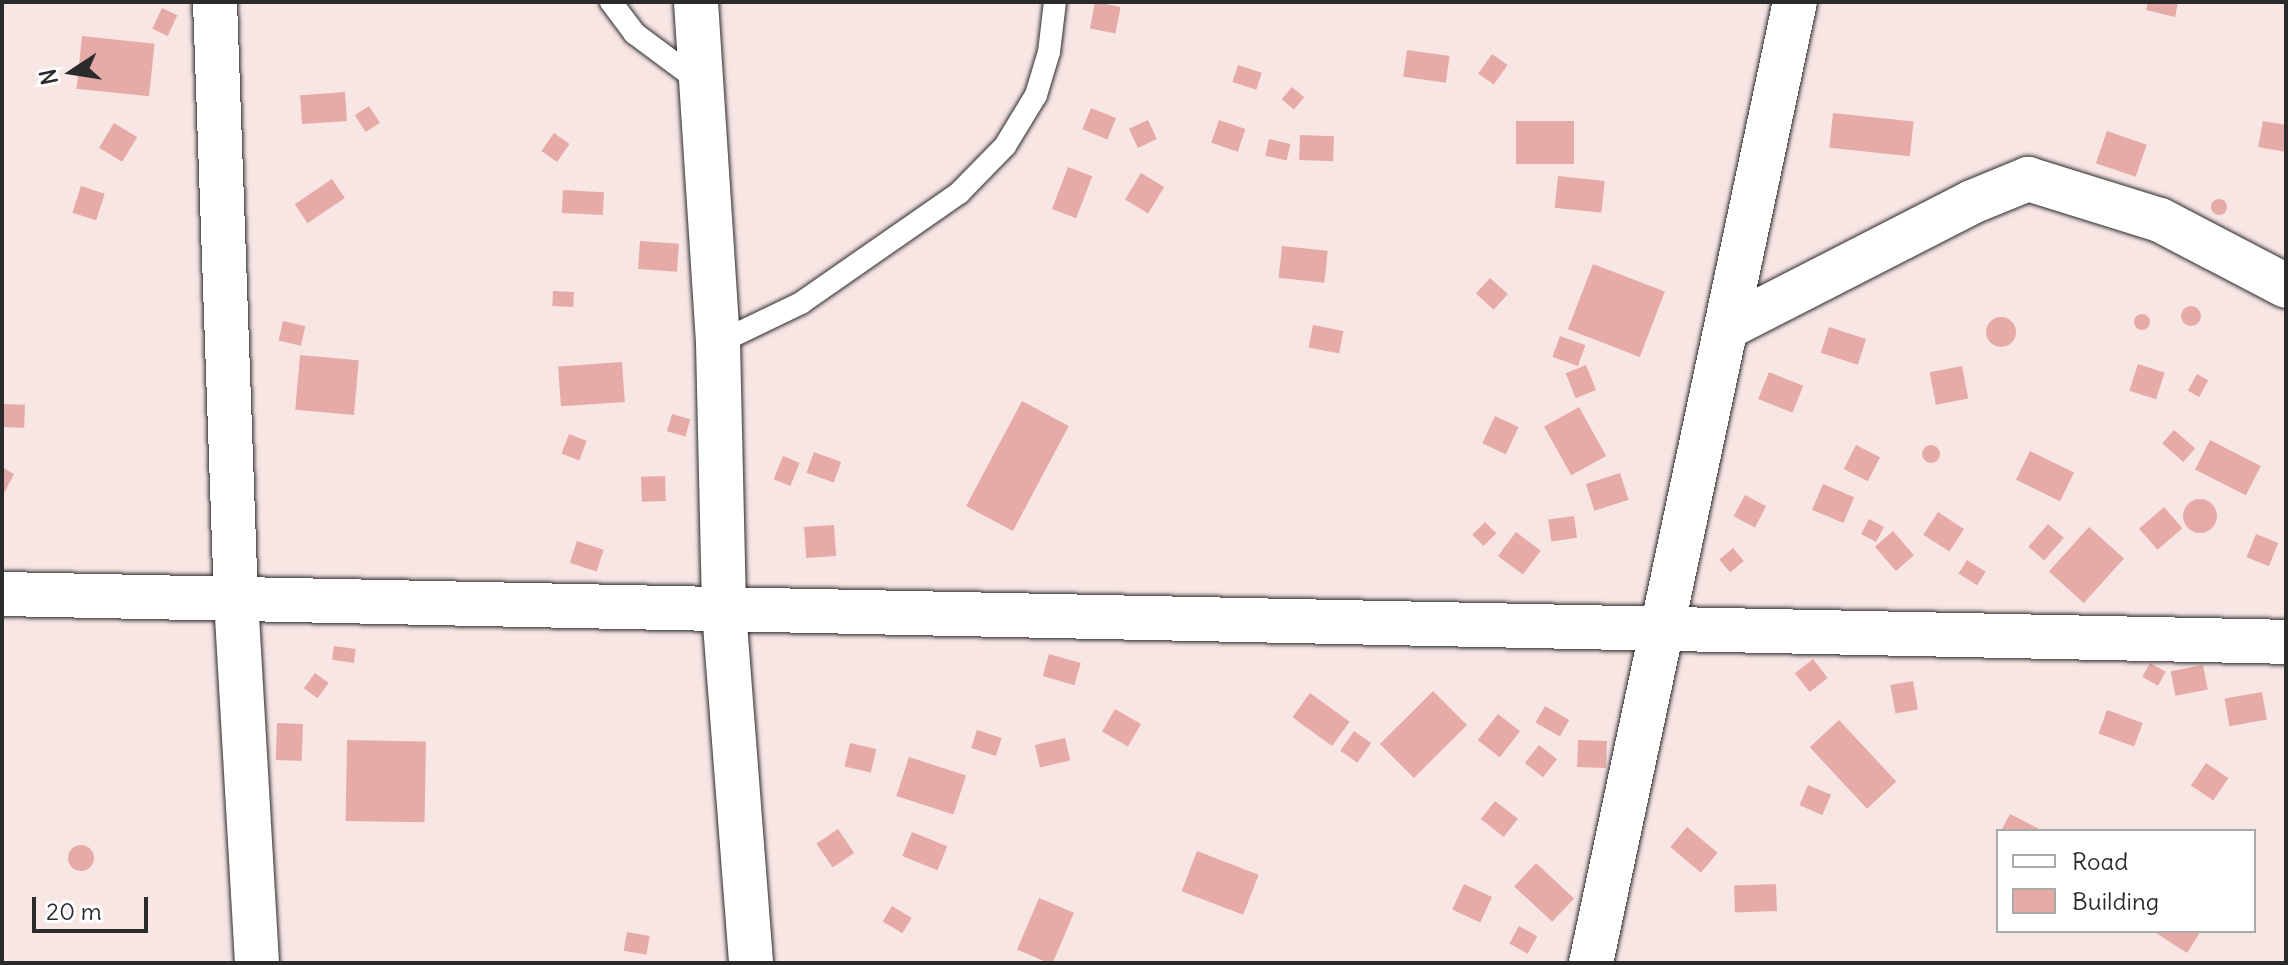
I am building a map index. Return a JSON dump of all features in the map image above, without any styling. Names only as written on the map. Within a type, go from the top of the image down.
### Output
[{"type":"street","points":[[215,2],[236,599],[257,963]]},
{"type":"street","points":[[696,2],[718,343],[724,611],[751,963]]},
{"type":"street","points":[[1591,963],[1795,2]]},
{"type":"street","points":[[1726,328],[1972,202],[2028,179],[2160,220],[2286,286]]},
{"type":"street","points":[[2,594],[1661,633],[2286,642]]},
{"type":"lane","points":[[611,2],[634,33],[701,83]]},
{"type":"lane","points":[[718,343],[801,303],[959,193],[1005,146],[1036,95],[1049,52],[1055,2]]},
{"type":"building","points":[[1095,2],[1121,7],[1115,33],[1090,29]]},
{"type":"building","points":[[2148,2],[2178,2],[2175,17],[2146,10]]},
{"type":"building","points":[[162,8],[177,15],[168,36],[152,29]]},
{"type":"building","points":[[82,36],[155,44],[149,96],[76,89]]},
{"type":"building","points":[[1407,50],[1450,56],[1446,83],[1403,77]]},
{"type":"building","points":[[1492,54],[1508,65],[1494,85],[1478,74]]},
{"type":"building","points":[[1238,65],[1262,73],[1256,90],[1232,82]]},
{"type":"building","points":[[1292,87],[1304,97],[1294,110],[1282,99]]},
{"type":"building","points":[[345,92],[347,121],[302,124],[300,95]]},
{"type":"building","points":[[369,106],[380,123],[366,132],[355,115]]},
{"type":"building","points":[[1091,108],[1116,118],[1107,139],[1082,129]]},
{"type":"building","points":[[1833,113],[1914,121],[1910,156],[1829,148]]},
{"type":"building","points":[[1148,120],[1157,139],[1138,148],[1129,129]]},
{"type":"building","points":[[1219,120],[1245,129],[1238,152],[1211,143]]},
{"type":"building","points":[[1516,121],[1574,121],[1574,164],[1516,164]]},
{"type":"building","points":[[2263,121],[2286,125],[2286,152],[2258,147]]},
{"type":"building","points":[[114,123],[137,137],[122,162],[99,148]]},
{"type":"building","points":[[2107,131],[2147,145],[2136,177],[2096,163]]},
{"type":"building","points":[[554,133],[570,144],[557,162],[541,151]]},
{"type":"building","points":[[1300,135],[1334,136],[1333,161],[1299,160]]},
{"type":"building","points":[[1269,139],[1290,144],[1287,161],[1265,156]]},
{"type":"building","points":[[1068,167],[1092,176],[1076,218],[1052,209]]},
{"type":"building","points":[[1141,173],[1164,187],[1148,213],[1125,200]]},
{"type":"building","points":[[1558,176],[1605,181],[1601,213],[1555,208]]},
{"type":"building","points":[[332,179],[345,198],[308,223],[295,204]]},
{"type":"building","points":[[81,186],[105,194],[96,220],[72,213]]},
{"type":"building","points":[[563,190],[604,192],[603,215],[562,213]]},
{"type":"building","points":[[2219,199],[2225,201],[2225,213],[2219,215],[2213,213],[2211,207],[2213,201]]},
{"type":"building","points":[[640,241],[679,244],[677,272],[638,269]]},
{"type":"building","points":[[1282,246],[1328,251],[1324,283],[1279,278]]},
{"type":"building","points":[[1593,264],[1665,292],[1640,357],[1568,329]]},
{"type":"building","points":[[1490,278],[1508,294],[1494,310],[1476,294]]},
{"type":"building","points":[[553,291],[574,292],[573,307],[552,306]]},
{"type":"building","points":[[2191,306],[2198,309],[2201,316],[2198,323],[2191,326],[2184,323],[2181,316],[2184,309]]},
{"type":"building","points":[[2142,314],[2150,322],[2142,330],[2134,322]]},
{"type":"building","points":[[2001,317],[2011,322],[2016,332],[2011,342],[2001,347],[1991,342],[1986,332],[1991,322]]},
{"type":"building","points":[[283,321],[305,326],[301,346],[279,340]]},
{"type":"building","points":[[1313,325],[1343,331],[1339,353],[1309,348]]},
{"type":"building","points":[[1829,327],[1866,339],[1858,365],[1821,353]]},
{"type":"building","points":[[1560,336],[1585,345],[1578,366],[1552,357]]},
{"type":"building","points":[[300,355],[359,360],[354,415],[295,410]]},
{"type":"building","points":[[622,362],[625,402],[561,406],[558,366]]},
{"type":"building","points":[[2138,364],[2165,373],[2156,399],[2129,391]]},
{"type":"building","points":[[1586,365],[1596,390],[1576,398],[1566,373]]},
{"type":"building","points":[[1962,366],[1968,398],[1936,405],[1930,372]]},
{"type":"building","points":[[1769,372],[1803,386],[1792,413],[1758,399]]},
{"type":"building","points":[[2197,374],[2208,380],[2199,397],[2188,391]]},
{"type":"building","points":[[1022,401],[1069,426],[1013,531],[966,506]]},
{"type":"building","points":[[2,404],[25,405],[24,428],[2,427]]},
{"type":"building","points":[[1579,407],[1606,456],[1571,475],[1544,426]]},
{"type":"building","points":[[672,414],[690,419],[685,437],[667,431]]},
{"type":"building","points":[[1495,416],[1519,427],[1506,454],[1482,443]]},
{"type":"building","points":[[2174,430],[2195,448],[2183,462],[2162,444]]},
{"type":"building","points":[[569,434],[587,441],[579,460],[561,454]]},
{"type":"building","points":[[2210,440],[2261,466],[2246,495],[2195,469]]},
{"type":"building","points":[[1856,445],[1880,457],[1868,481],[1844,469]]},
{"type":"building","points":[[1931,445],[1940,454],[1931,463],[1922,454]]},
{"type":"building","points":[[2030,451],[2074,472],[2060,501],[2016,480]]},
{"type":"building","points":[[814,452],[841,462],[834,483],[806,473]]},
{"type":"building","points":[[783,456],[800,463],[790,486],[774,479]]},
{"type":"building","points":[[2,467],[14,474],[2,497]]},
{"type":"building","points":[[1620,473],[1629,500],[1594,511],[1586,484]]},
{"type":"building","points":[[665,476],[666,501],[642,502],[641,477]]},
{"type":"building","points":[[1823,484],[1854,497],[1843,523],[1812,510]]},
{"type":"building","points":[[1745,495],[1766,506],[1755,527],[1734,516]]},
{"type":"building","points":[[2200,499],[2212,504],[2217,516],[2212,528],[2200,533],[2188,528],[2183,516],[2188,504]]},
{"type":"building","points":[[2164,507],[2182,528],[2157,550],[2139,529]]},
{"type":"building","points":[[1938,512],[1964,529],[1949,552],[1923,535]]},
{"type":"building","points":[[1574,516],[1577,538],[1551,541],[1548,520]]},
{"type":"building","points":[[1869,519],[1884,527],[1876,542],[1861,534]]},
{"type":"building","points":[[1485,522],[1496,533],[1484,546],[1472,535]]},
{"type":"building","points":[[2048,524],[2064,538],[2044,560],[2028,547]]},
{"type":"building","points":[[834,525],[836,556],[806,558],[804,527]]},
{"type":"building","points":[[2089,527],[2124,558],[2084,603],[2049,572]]},
{"type":"building","points":[[1893,531],[1914,555],[1896,571],[1875,547]]},
{"type":"building","points":[[1516,532],[1541,551],[1523,575],[1498,556]]},
{"type":"building","points":[[2256,534],[2278,543],[2269,566],[2247,557]]},
{"type":"building","points":[[577,541],[604,550],[597,572],[570,563]]},
{"type":"building","points":[[1733,548],[1744,561],[1730,573],[1719,560]]},
{"type":"building","points":[[1967,560],[1986,572],[1977,585],[1959,574]]},
{"type":"building","points":[[334,646],[356,649],[354,663],[332,660]]},
{"type":"building","points":[[1049,654],[1081,663],[1074,685],[1043,676]]},
{"type":"building","points":[[1813,659],[1828,678],[1810,692],[1795,673]]},
{"type":"building","points":[[2150,663],[2166,672],[2158,686],[2142,677]]},
{"type":"building","points":[[2203,665],[2208,690],[2175,696],[2171,671]]},
{"type":"building","points":[[315,673],[329,683],[318,698],[304,688]]},
{"type":"building","points":[[1913,681],[1918,710],[1895,714],[1890,685]]},
{"type":"building","points":[[1433,691],[1467,725],[1414,778],[1380,744]]},
{"type":"building","points":[[2262,692],[2267,720],[2229,726],[2225,699]]},
{"type":"building","points":[[1310,693],[1350,722],[1332,746],[1292,717]]},
{"type":"building","points":[[1545,706],[1569,720],[1560,736],[1536,722]]},
{"type":"building","points":[[1115,709],[1141,724],[1128,747],[1102,732]]},
{"type":"building","points":[[2107,710],[2143,723],[2134,746],[2098,733]]},
{"type":"building","points":[[1498,714],[1520,731],[1500,757],[1478,740]]},
{"type":"building","points":[[1839,720],[1896,781],[1867,809],[1810,747]]},
{"type":"building","points":[[277,723],[303,724],[302,761],[276,760]]},
{"type":"building","points":[[977,730],[1002,738],[996,756],[971,748]]},
{"type":"building","points":[[1354,731],[1371,743],[1357,763],[1340,751]]},
{"type":"building","points":[[1065,738],[1070,760],[1040,767],[1035,745]]},
{"type":"building","points":[[347,740],[426,741],[425,822],[346,821]]},
{"type":"building","points":[[1578,740],[1607,741],[1606,768],[1577,767]]},
{"type":"building","points":[[850,743],[876,749],[871,772],[845,766]]},
{"type":"building","points":[[1539,745],[1557,759],[1543,777],[1525,763]]},
{"type":"building","points":[[909,757],[966,776],[953,815],[896,796]]},
{"type":"building","points":[[2206,763],[2228,778],[2213,800],[2191,785]]},
{"type":"building","points":[[1808,785],[1831,795],[1822,815],[1799,805]]},
{"type":"building","points":[[1495,801],[1518,819],[1504,837],[1481,819]]},
{"type":"building","points":[[2010,814],[2039,829],[2002,829]]},
{"type":"building","points":[[1687,827],[1718,853],[1701,873],[1670,847]]},
{"type":"building","points":[[838,829],[854,853],[833,868],[816,844]]},
{"type":"building","points":[[912,832],[947,846],[937,870],[902,856]]},
{"type":"building","points":[[81,845],[90,849],[94,858],[90,867],[81,871],[72,867],[68,858],[72,849]]},
{"type":"building","points":[[1197,851],[1259,875],[1243,915],[1182,891]]},
{"type":"building","points":[[1536,863],[1574,898],[1552,922],[1514,886]]},
{"type":"building","points":[[1464,884],[1492,897],[1480,922],[1452,909]]},
{"type":"building","points":[[1776,884],[1777,911],[1735,912],[1734,885]]},
{"type":"building","points":[[1039,898],[1074,913],[1053,963],[1017,950]]},
{"type":"building","points":[[892,906],[912,918],[902,933],[883,921]]},
{"type":"building","points":[[1519,926],[1537,936],[1528,954],[1509,943]]},
{"type":"building","points":[[627,932],[650,936],[646,955],[624,951]]},
{"type":"building","points":[[2156,933],[2200,933],[2187,953]]}]
